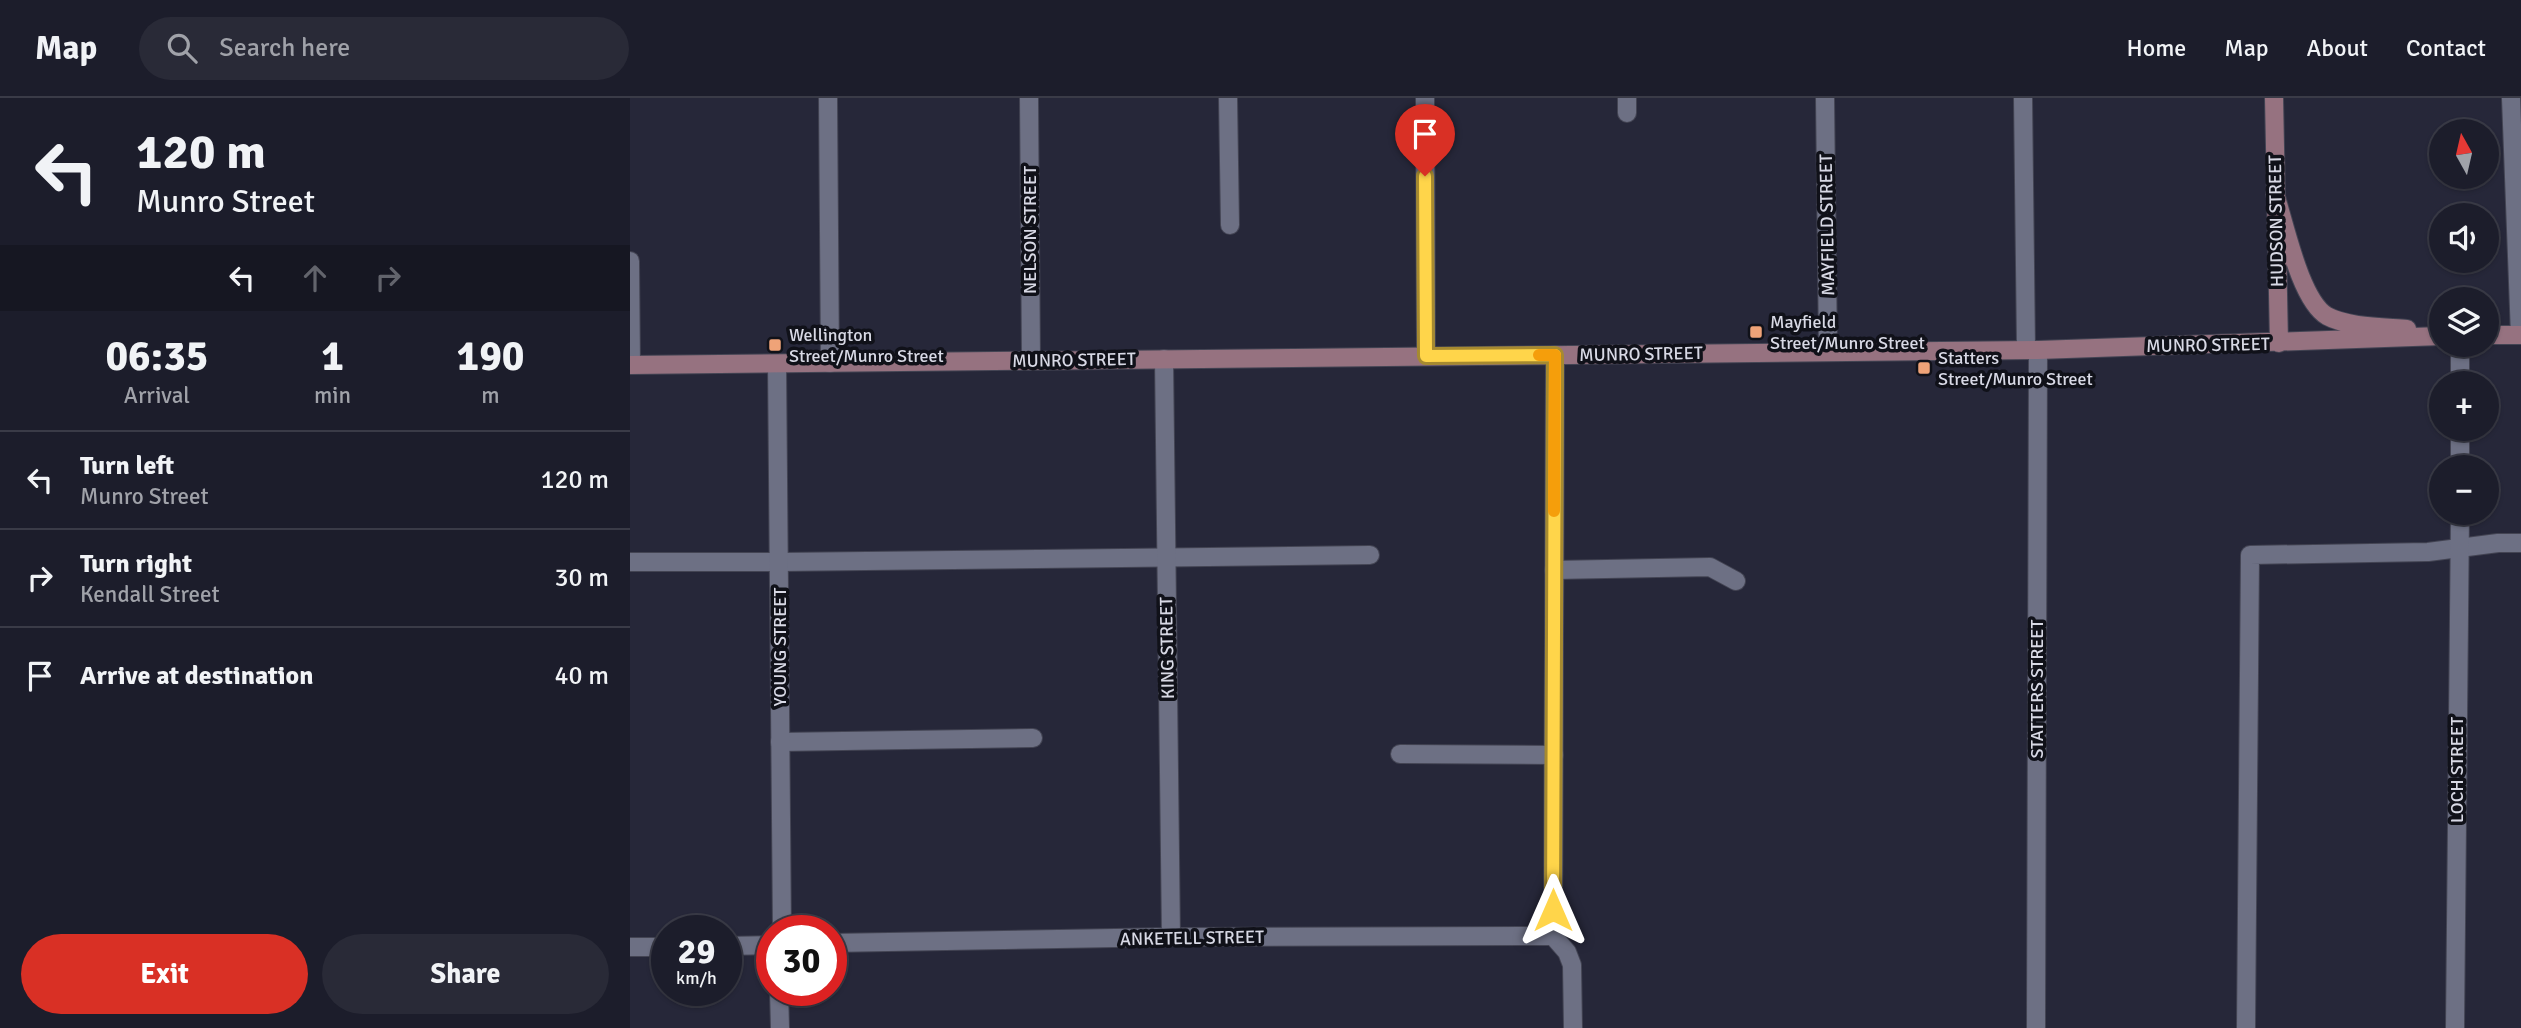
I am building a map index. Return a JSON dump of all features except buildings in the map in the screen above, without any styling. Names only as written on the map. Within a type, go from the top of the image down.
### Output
[{"type":"street","points":[[828,98],[830,363]]},
{"type":"street","name":"NELSON STREET","points":[[1029,98],[1031,361]]},
{"type":"street","points":[[1228,98],[1230,225]]},
{"type":"street","points":[[1425,98],[1426,356]]},
{"type":"street","name":"MAYFIELD STREET","points":[[1825,98],[1828,351]]},
{"type":"street","name":"STATTERS STREET","points":[[2023,98],[2032,349],[2036,1028]]},
{"type":"street","name":"HUDSON STREET","points":[[2274,98],[2279,343]]},
{"type":"street","points":[[2499,335],[2520,335],[2511,98]]},
{"type":"street","points":[[2275,194],[2305,289],[2314,305],[2327,316],[2342,321],[2429,333]]},
{"type":"street","points":[[630,261],[631,365]]},
{"type":"street","name":"MUNRO STREET","points":[[631,365],[2032,349],[2279,343],[2429,336]]},
{"type":"street","points":[[1555,355],[1553,936],[1567,952],[1572,965],[1573,1028]]},
{"type":"street","name":"KING STREET","points":[[1164,359],[1171,937]]},
{"type":"street","name":"YOUNG STREET","points":[[777,364],[782,915]]},
{"type":"street","name":"LOCH STREET","points":[[2455,1028],[2460,525]]},
{"type":"street","points":[[2246,1028],[2250,555],[2428,552],[2521,543]]},
{"type":"street","points":[[630,562],[780,562],[972,568],[1166,558],[1370,555]]},
{"type":"street","points":[[1554,570],[1710,567],[1736,581]]},
{"type":"street","points":[[780,742],[1033,738]]},
{"type":"street","points":[[1400,754],[1554,755]]},
{"type":"street","name":"ANKETELL STREET","points":[[847,943],[1171,937],[1553,936]]},
{"type":"street","points":[[630,947],[651,947]]},
{"type":"street","points":[[779,1006],[780,1028]]},
{"type":"slow traffic","points":[[1539,355],[1555,355],[1554,511]]},
{"type":"place","name":"Mayfield Street/Munro Street","points":[[1756,332]]},
{"type":"place","name":"Wellington Street/Munro Street","points":[[775,345]]},
{"type":"place","name":"Statters Street/Munro Street","points":[[1924,368]]},
{"type":"route","points":[[1425,176],[1426,356],[1555,355],[1553,910]]}]
